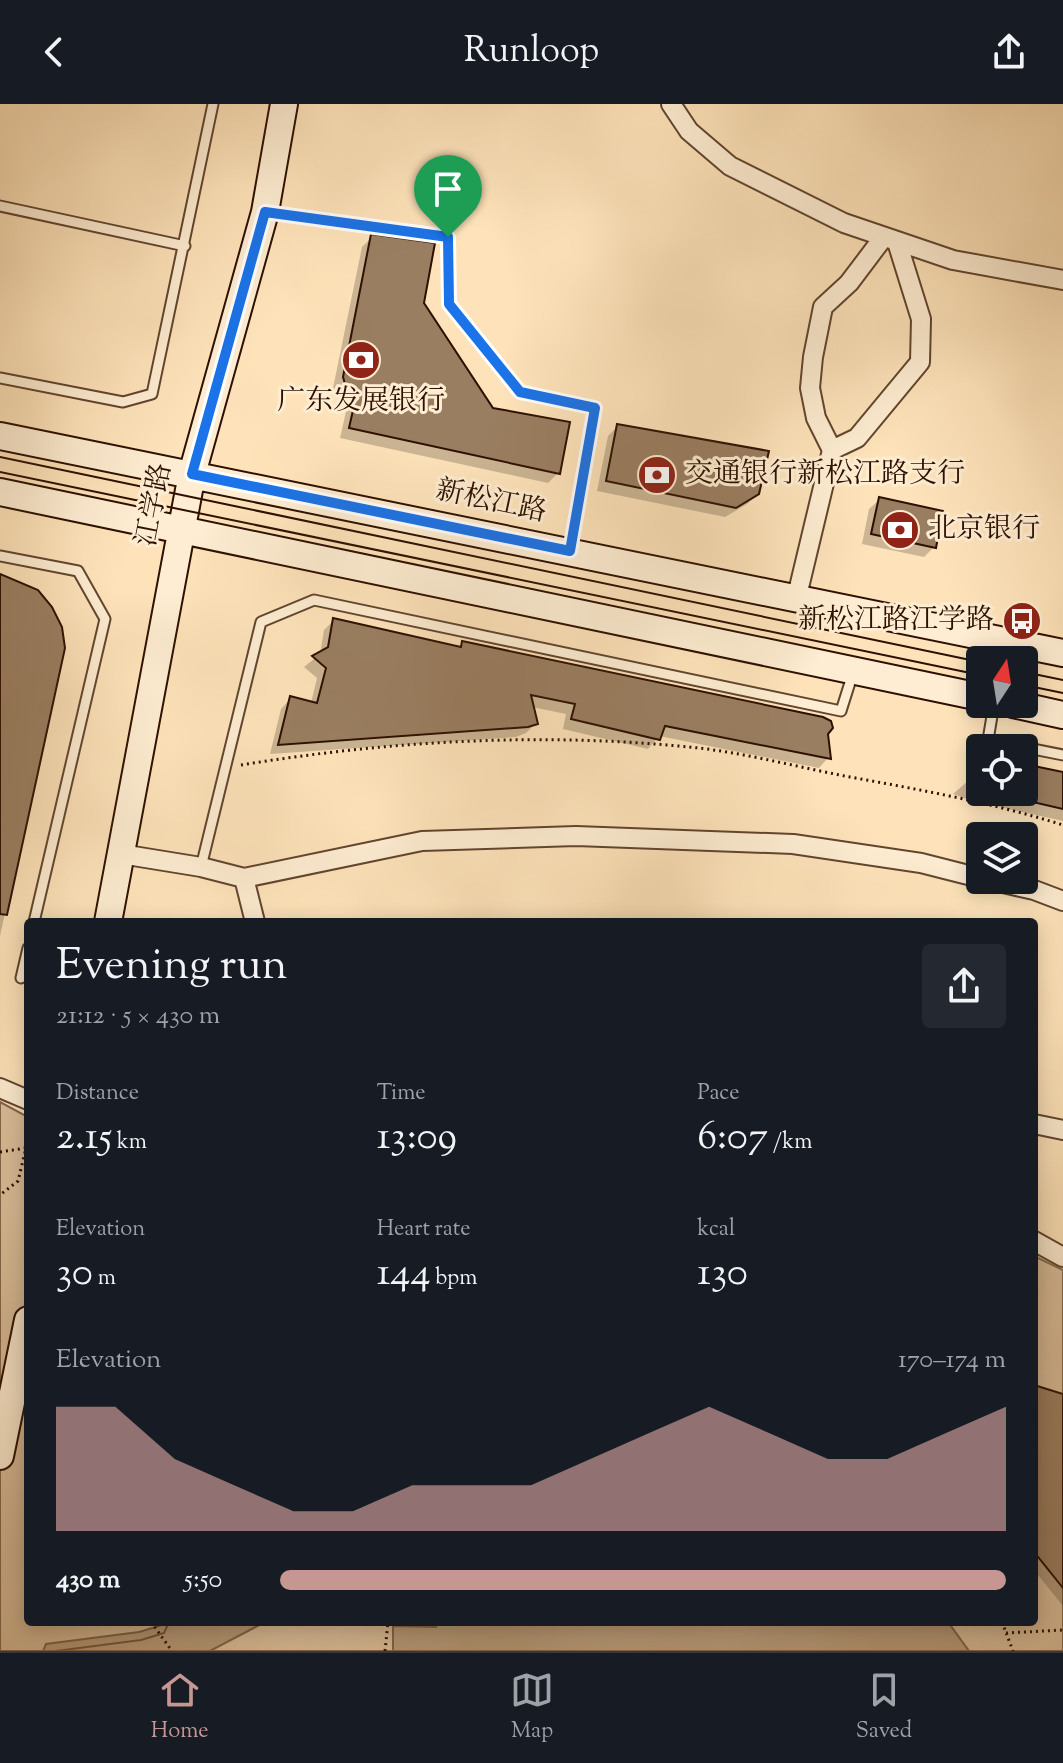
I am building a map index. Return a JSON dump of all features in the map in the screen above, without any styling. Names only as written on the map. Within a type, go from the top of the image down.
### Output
[{"type":"main road","name":"江学路","points":[[109,918],[192,474],[265,212],[284,104]]},
{"type":"main road","name":"新松江路","points":[[0,436],[1063,653]]},
{"type":"main road","points":[[0,492],[966,694]]},
{"type":"main road","points":[[1038,710],[1063,715]]},
{"type":"main road","points":[[0,1456],[24,1339]]},
{"type":"street","points":[[671,104],[689,131],[730,166],[844,223],[953,260],[1063,280]]},
{"type":"street","points":[[832,450],[857,438],[920,362],[921,319],[890,240]]},
{"type":"street","points":[[796,600],[832,450],[816,418],[810,388],[823,307],[890,240]]},
{"type":"street","points":[[121,854],[201,867],[244,878],[422,841],[576,836],[793,844],[921,863],[966,874]]},
{"type":"street","points":[[244,878],[254,918]]},
{"type":"street","points":[[1038,892],[1063,901]]},
{"type":"street","points":[[0,1088],[24,1098]]},
{"type":"street","points":[[1038,1125],[1063,1130]]},
{"type":"street","points":[[1038,1243],[1063,1257]]},
{"type":"lane","points":[[0,378],[123,402],[152,394],[213,104]]},
{"type":"lane","points":[[0,206],[185,246]]},
{"type":"lane","points":[[265,212],[448,237],[449,304],[520,392],[595,408],[570,551]]},
{"type":"lane","points":[[0,556],[78,571],[105,619],[35,918]]},
{"type":"lane","points":[[201,867],[261,622],[314,600],[841,711],[854,669]]},
{"type":"lane","points":[[992,718],[988,740],[1063,755]]},
{"type":"lane","points":[[21,978],[24,965]]},
{"type":"path","points":[[226,767],[319,752],[400,745],[563,740],[691,747],[963,798],[1063,825]]},
{"type":"path","points":[[0,1152],[24,1148]]},
{"type":"path","points":[[0,1195],[18,1181],[24,1156]]},
{"type":"path","points":[[154,1626],[172,1651]]},
{"type":"path","points":[[385,1651],[388,1626]]},
{"type":"path","points":[[1003,1626],[1013,1651]]},
{"type":"path","points":[[1006,1633],[1063,1630]]},
{"type":"shaded area","points":[[0,1102],[24,1115],[24,1626],[1038,1626],[1038,1258],[1063,1270],[1063,1651],[0,1651]]},
{"type":"water","points":[[159,1626],[257,1626],[210,1651],[43,1651],[46,1644],[139,1632]]},
{"type":"water","points":[[393,1626],[951,1626],[969,1651],[393,1651]]},
{"type":"building","points":[[371,234],[435,243],[424,303],[493,408],[570,422],[560,474],[349,428],[356,397],[343,377]]},
{"type":"building","points":[[617,424],[769,451],[759,494],[736,508],[606,481]]},
{"type":"building","points":[[879,497],[943,511],[936,548],[871,534]]},
{"type":"building","points":[[0,574],[38,590],[52,607],[62,627],[65,648],[7,915],[0,914]]},
{"type":"building","points":[[333,618],[461,647],[462,641],[823,717],[831,721],[833,728],[828,734],[831,759],[665,726],[660,740],[571,719],[575,704],[531,695],[538,724],[528,727],[278,745],[290,696],[317,703],[326,668],[312,656],[328,647]]},
{"type":"building","points":[[1038,767],[1063,772],[1063,809],[1038,803]]},
{"type":"building","points":[[1038,1386],[1063,1394],[1063,1588],[1038,1557]]},
{"type":"tram line","points":[[0,457],[966,659]]},
{"type":"tram line","points":[[0,472],[966,672]]},
{"type":"tram line","points":[[1038,675],[1063,680]]},
{"type":"tram line","points":[[1038,688],[1063,693]]},
{"type":"place","name":"广东发展银行","points":[[361,360]]},
{"type":"place","name":"交通银行新松江路支行","points":[[657,475]]},
{"type":"place","name":"北京银行","points":[[900,530]]},
{"type":"place","name":"新松江路江学路","points":[[1022,621]]},
{"type":"route","points":[[265,212],[448,237],[449,304],[520,392],[595,408],[570,551],[192,474],[265,212]]}]
